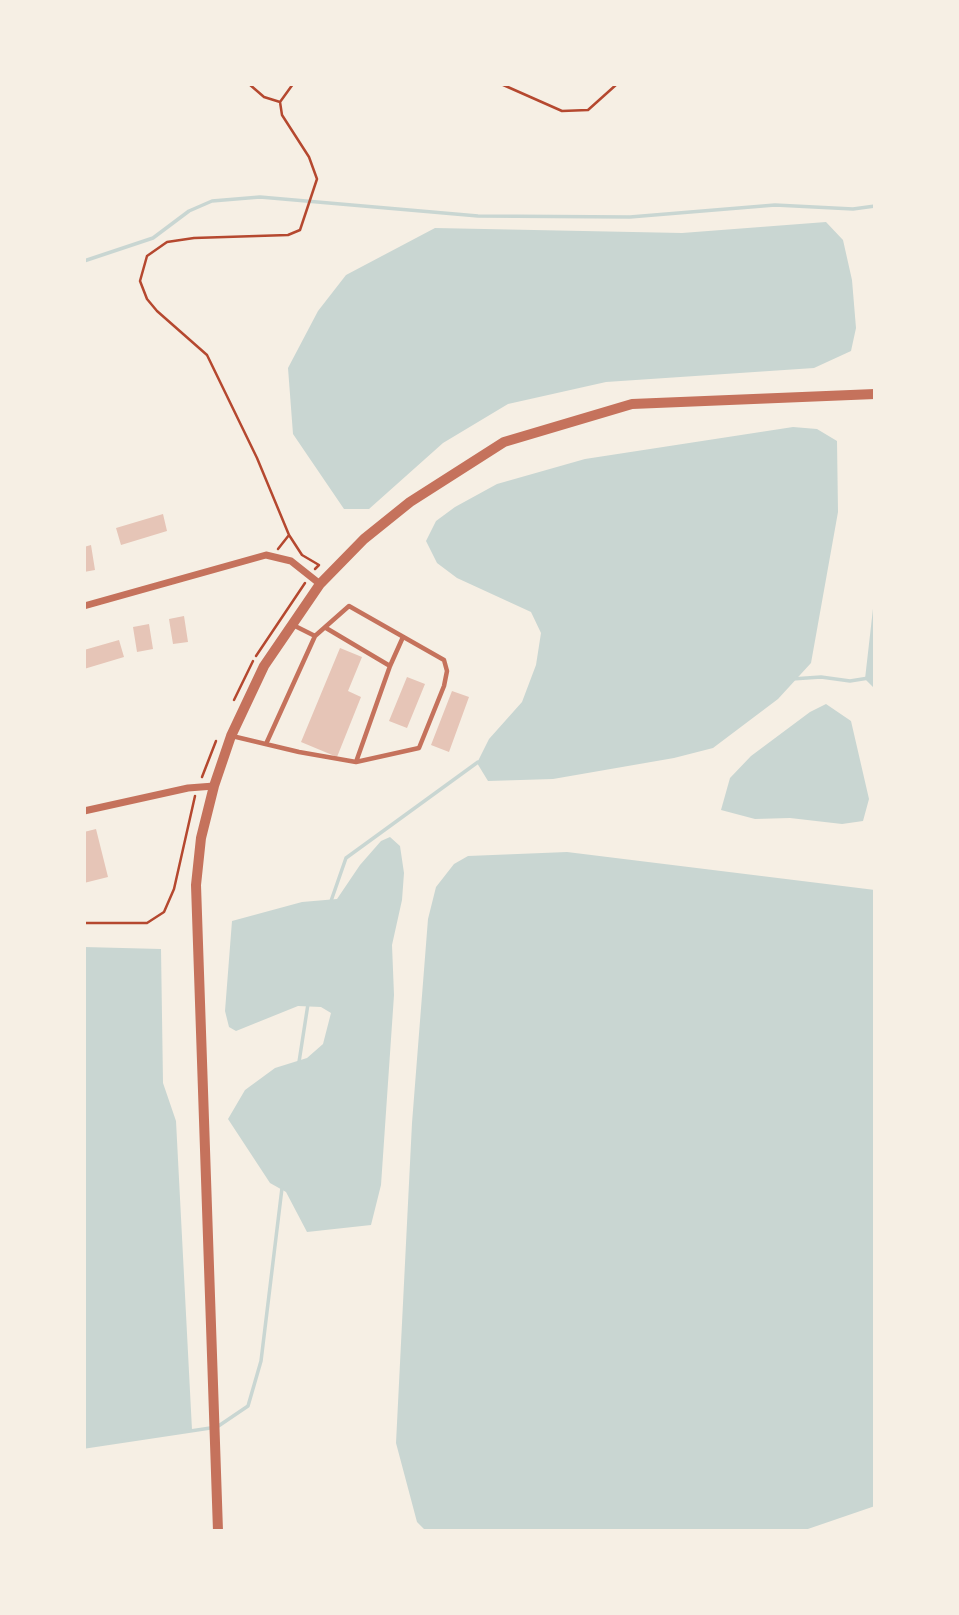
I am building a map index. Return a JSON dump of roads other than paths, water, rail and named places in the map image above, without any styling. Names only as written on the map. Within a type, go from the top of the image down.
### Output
[{"type":"street","points":[[218,1531],[195,912],[201,838],[215,786],[231,736],[258,678],[290,624],[320,584],[364,539],[410,502],[504,442],[632,404],[875,394]]},
{"type":"street","points":[[84,606],[266,555],[291,561],[320,584]]},
{"type":"street","points":[[84,811],[188,788],[215,786]]},
{"type":"lane","points":[[231,736],[265,744],[356,761],[419,748],[447,671],[444,660],[349,606],[315,636],[265,744]]},
{"type":"lane","points":[[290,624],[315,636]]},
{"type":"lane","points":[[326,628],[390,666]]},
{"type":"lane","points":[[356,761],[403,637]]},
{"type":"waterway","points":[[84,261],[153,238],[189,211],[212,201],[260,197],[478,216],[630,217],[775,205],[853,209],[875,206]]},
{"type":"waterway","points":[[792,679],[821,677],[850,681],[875,677]]},
{"type":"waterway","points":[[331,901],[346,858],[478,762]]},
{"type":"waterway","points":[[299,1062],[308,1004]]},
{"type":"waterway","points":[[84,1447],[217,1427],[248,1406],[261,1361],[282,1188]]}]
